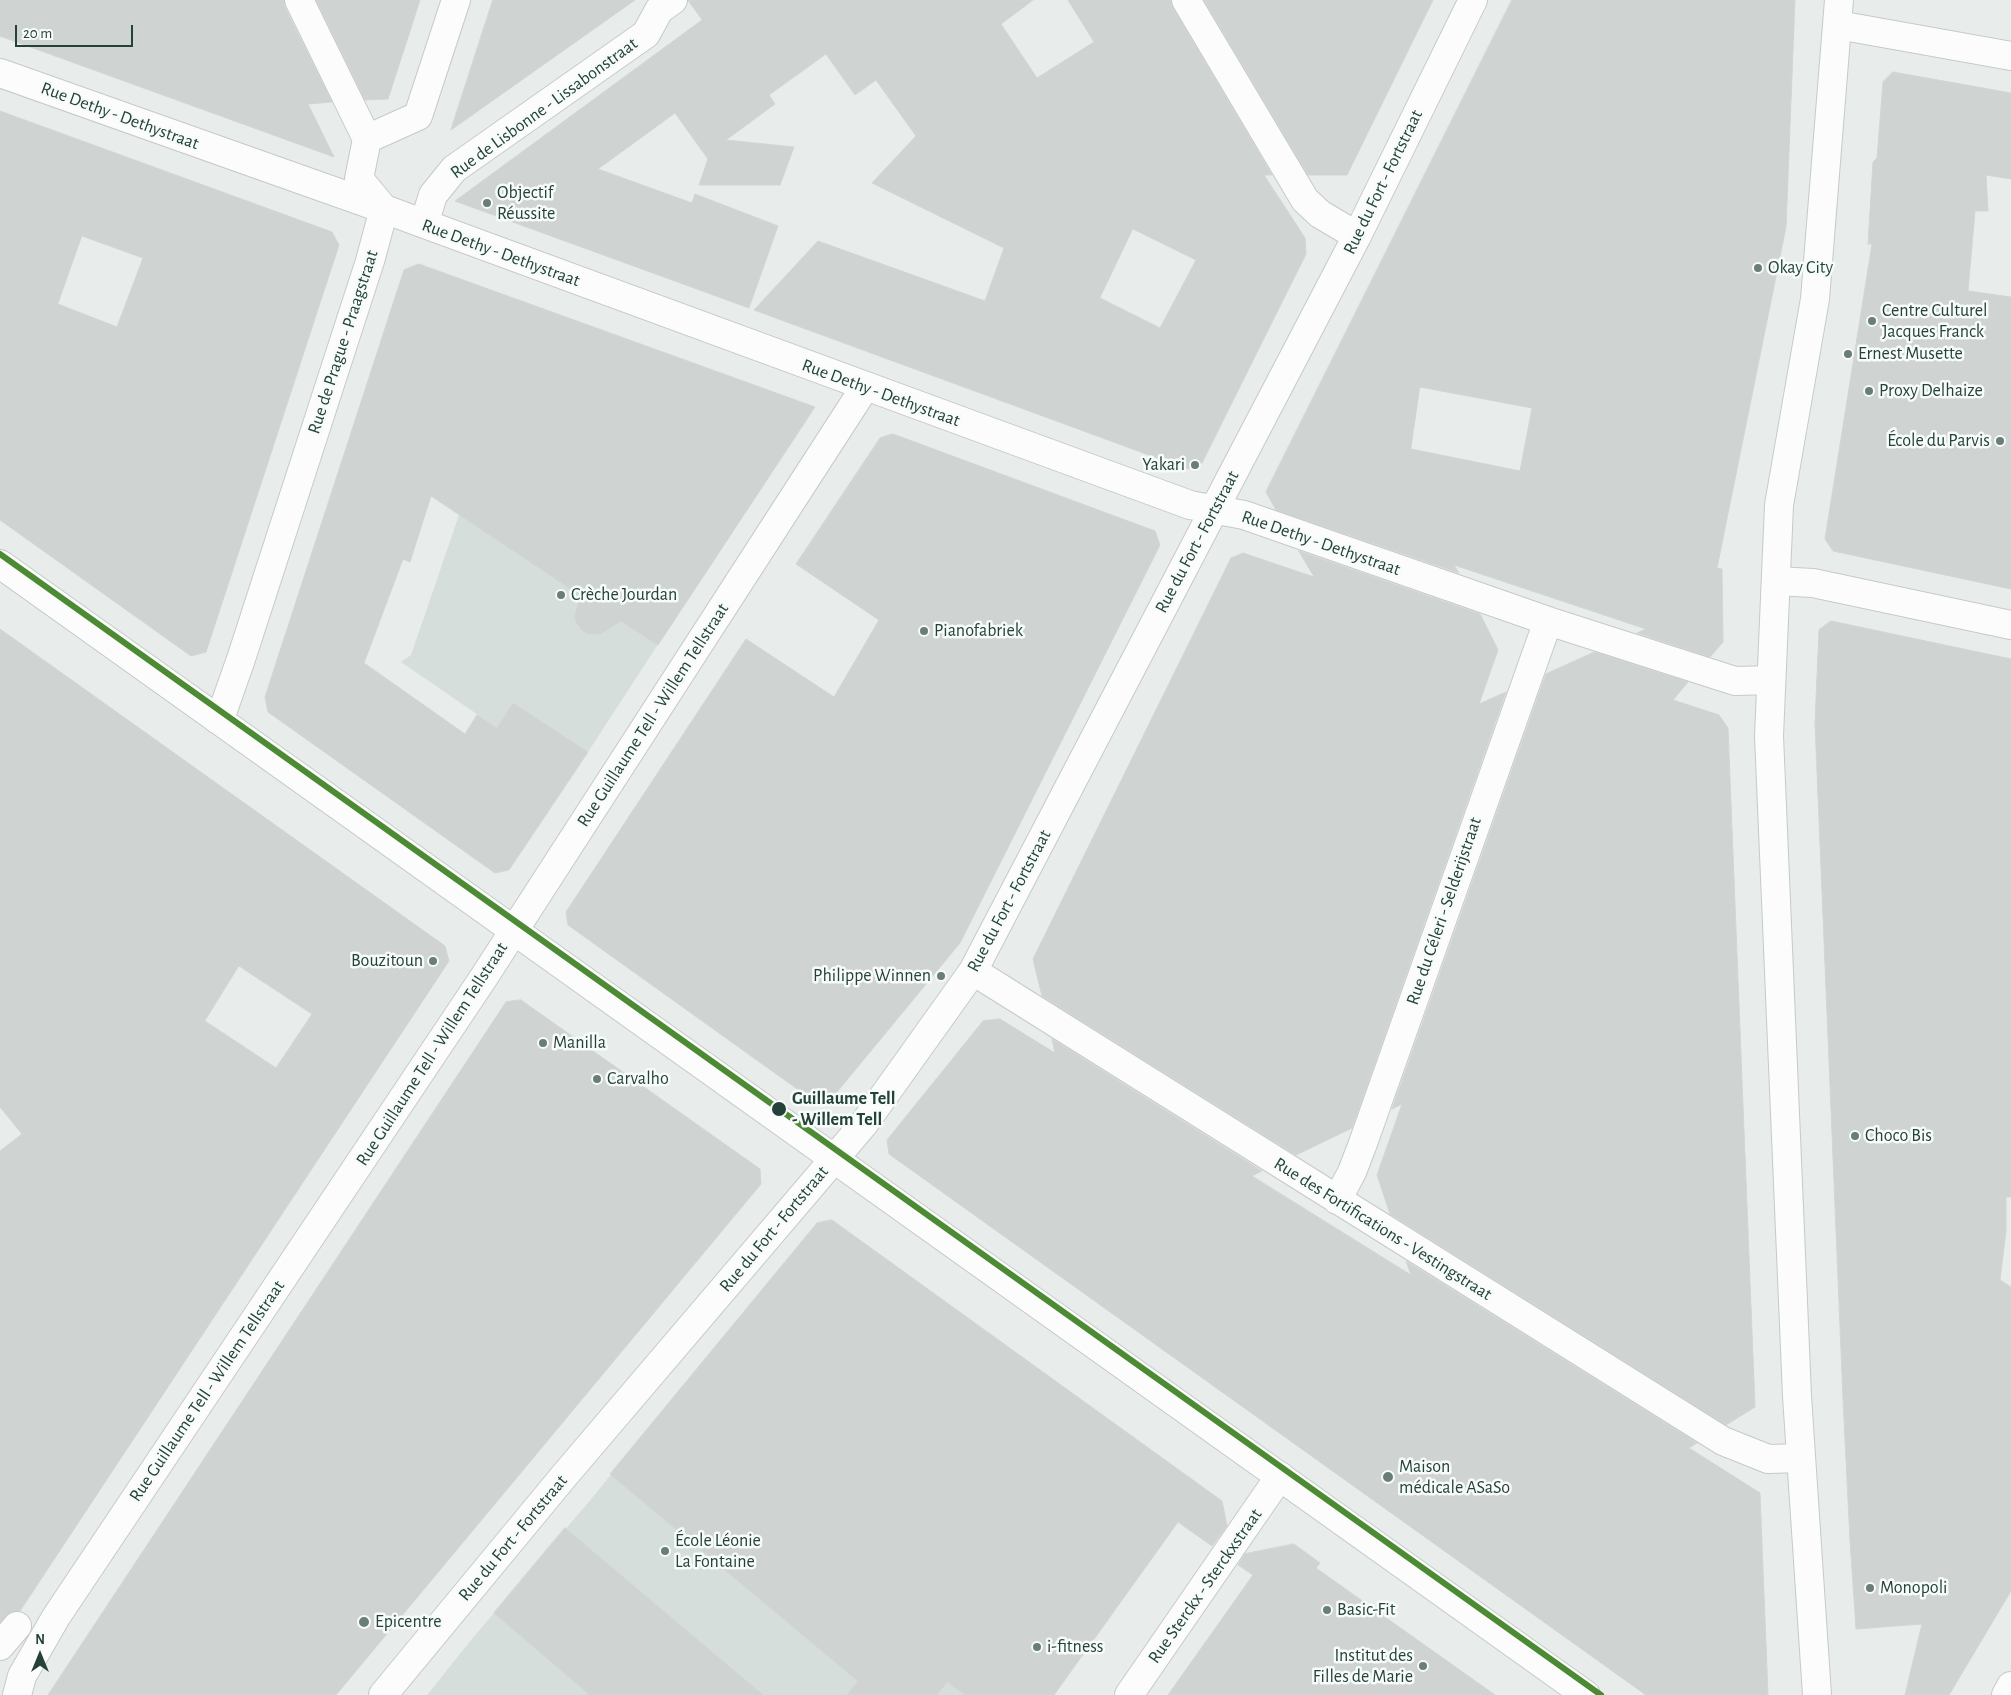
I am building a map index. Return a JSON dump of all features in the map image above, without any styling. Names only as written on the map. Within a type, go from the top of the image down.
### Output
[{"type":"street","points":[[298,0],[367,139],[359,179],[384,210]]},
{"type":"street","points":[[367,139],[418,116],[456,0]]},
{"type":"street","name":"Rue de Lisbonne - Lissabonstraat","points":[[424,224],[433,195],[454,169],[646,34],[659,10],[673,0]]},
{"type":"street","points":[[1186,0],[1306,200],[1320,214],[1357,236]]},
{"type":"street","name":"Rue du Fort - Fortstraat","points":[[384,1695],[564,1476],[862,1125],[974,971],[1357,236],[1473,0]]},
{"type":"street","points":[[1817,1695],[1802,1458],[1769,736],[1779,505],[1815,299],[1838,13],[2011,56]]},
{"type":"street","name":"Rue Dethy - Dethystraat","points":[[0,73],[424,224],[1190,505],[1244,515],[1548,621],[1735,681],[1771,680]]},
{"type":"street","name":"Rue de Prague - Praagstraat","points":[[217,719],[222,713],[242,659],[370,261],[384,210]]},
{"type":"street","name":"Rue Guillaume Tell - Willem Tellstraat","points":[[8,1691],[22,1676],[56,1617],[514,930],[865,387]]},
{"type":"street","points":[[0,564],[1586,1695]]},
{"type":"street","points":[[1776,581],[1813,583],[2011,625]]},
{"type":"street","name":"Rue du Céleri - Selderijstraat","points":[[1337,1200],[1352,1172],[1362,1146],[1548,621]]},
{"type":"street","name":"Rue des Fortifications - Vestingstraat","points":[[974,971],[1723,1441],[1768,1459],[1802,1458]]},
{"type":"street","name":"Rue Sterckx - Sterckxstraat","points":[[1130,1695],[1280,1476]]},
{"type":"street","points":[[2006,1695],[2011,1686]]},
{"type":"shaded area","name":"Crèche Jourdan","points":[[459,515],[694,589],[588,752],[513,703],[497,728],[401,662],[411,655]]},
{"type":"shaded area","name":"École Léonie La Fontaine","points":[[643,1435],[829,1597],[965,1695],[427,1695]]},
{"type":"building","points":[[0,0],[284,0],[285,7],[332,102],[308,104],[334,157],[0,36]]},
{"type":"building","points":[[316,0],[420,0],[388,99],[365,100]]},
{"type":"building","points":[[493,0],[635,0],[451,130]]},
{"type":"building","points":[[688,0],[1033,0],[1001,24],[1037,78],[1094,42],[1068,0],[1170,0],[1272,175],[1264,175],[1305,238],[1306,254],[1202,463],[1187,469],[754,310],[818,241],[985,301],[1004,248],[872,183],[916,136],[876,80],[855,95],[826,54],[769,95],[775,104],[726,140],[794,147],[780,185],[699,185],[708,159],[675,113],[598,169],[692,203],[695,194],[778,226],[749,308],[455,201],[702,20]],"holes":[[[1133,229],[1196,260],[1160,328],[1100,298]]]},
{"type":"building","points":[[1204,0],[1433,0],[1347,175],[1308,175]]},
{"type":"building","points":[[1512,0],[1795,0],[1786,227],[1717,568],[1722,569],[1723,642],[1710,657],[1637,633],[1646,629],[1454,565],[1459,573],[1276,510],[1266,492]],"holes":[[[1420,387],[1532,408],[1520,471],[1411,449]]]},
{"type":"building","points":[[1893,72],[2011,93],[2011,179],[1986,175],[1988,211],[1975,211],[1968,291],[2011,297],[2011,589],[1833,551],[1825,539],[1872,244],[1868,244],[1873,162],[1877,158],[1883,82]]},
{"type":"building","points":[[0,111],[332,232],[339,245],[206,652],[191,656],[0,520]],"holes":[[[82,236],[143,258],[117,327],[58,304]]]},
{"type":"building","points":[[419,264],[815,407],[658,645],[621,621],[600,634],[589,634],[582,630],[576,622],[575,616],[580,595],[431,496],[410,562],[403,559],[364,663],[465,734],[477,715],[497,728],[513,703],[588,752],[509,870],[495,873],[268,712],[265,697],[404,270]]},
{"type":"building","points":[[893,434],[1155,531],[1160,545],[960,943],[832,1098],[814,1101],[568,925],[566,912],[746,639],[834,697],[879,620],[796,564],[880,438]]},
{"type":"building","points":[[1299,551],[1480,614],[1498,650],[1479,704],[1506,692],[1352,1128],[1296,1155],[1042,996],[1033,959],[1231,558],[1243,553],[1314,577]]},
{"type":"building","points":[[1831,621],[2011,659],[2011,1197],[2006,1197],[2006,1231],[2000,1280],[2011,1287],[2011,1591],[1949,1695],[1905,1695],[1922,1624],[1856,1629],[1843,1399],[1815,723],[1819,630]]},
{"type":"building","points":[[0,629],[445,946],[449,961],[20,1611],[11,1612],[0,1622],[0,1151],[22,1134],[0,1107]],"holes":[[[239,966],[312,1014],[276,1068],[205,1021]]]},
{"type":"building","points":[[1595,652],[1688,682],[1673,700],[1719,715],[1728,728],[1755,1407],[1726,1425],[1390,1214],[1377,1175],[1402,1104],[1392,1109],[1546,674]]},
{"type":"building","points":[[521,1000],[760,1169],[761,1184],[336,1695],[48,1695],[506,1002]]},
{"type":"building","points":[[1000,1019],[1055,1053],[1052,1039],[1262,1171],[1252,1176],[1411,1275],[1406,1261],[1697,1443],[1689,1448],[1760,1493],[1768,1695],[1646,1695],[889,1154],[887,1140],[983,1021]]},
{"type":"building","points":[[832,1220],[1222,1501],[1227,1526],[1212,1546],[1178,1522],[1054,1695],[965,1695],[947,1682],[937,1695],[847,1695],[858,1681],[610,1474],[817,1223]]},
{"type":"building","points":[[565,1528],[763,1695],[590,1695],[494,1613]]},
{"type":"building","points":[[1294,1544],[1320,1563],[1316,1568],[1495,1695],[1168,1695],[1253,1575],[1238,1565],[1245,1554]]},
{"type":"transit line","points":[[0,554],[1601,1695]]},
{"type":"place","name":"Objectif Réussite","points":[[487,203]]},
{"type":"place","name":"Okay City","points":[[1758,268]]},
{"type":"place","name":"Centre Culturel Jacques Franck","points":[[1872,321]]},
{"type":"place","name":"Ernest Musette","points":[[1848,354]]},
{"type":"place","name":"Proxy Delhaize","points":[[1869,391]]},
{"type":"place","name":"École du Parvis","points":[[2000,441]]},
{"type":"place","name":"Yakari","points":[[1195,465]]},
{"type":"place","name":"Crèche Jourdan","points":[[561,595]]},
{"type":"place","name":"Pianofabriek","points":[[924,631]]},
{"type":"place","name":"Bouzitoun","points":[[433,961]]},
{"type":"place","name":"Philippe Winnen","points":[[941,976]]},
{"type":"place","name":"Manilla","points":[[543,1043]]},
{"type":"place","name":"Carvalho","points":[[597,1079]]},
{"type":"place","name":"Guillaume Tell - Willem Tell","points":[[779,1109]]},
{"type":"place","name":"Choco Bis","points":[[1855,1136]]},
{"type":"place","name":"Maison médicale ASaSo","points":[[1388,1477]]},
{"type":"place","name":"École Léonie La Fontaine","points":[[665,1551]]},
{"type":"place","name":"Monopoli","points":[[1870,1588]]},
{"type":"place","name":"Basic-Fit","points":[[1327,1610]]},
{"type":"place","name":"Epicentre","points":[[364,1622]]},
{"type":"place","name":"i-fitness","points":[[1037,1647]]},
{"type":"place","name":"Institut des Filles de Marie","points":[[1423,1666]]}]
